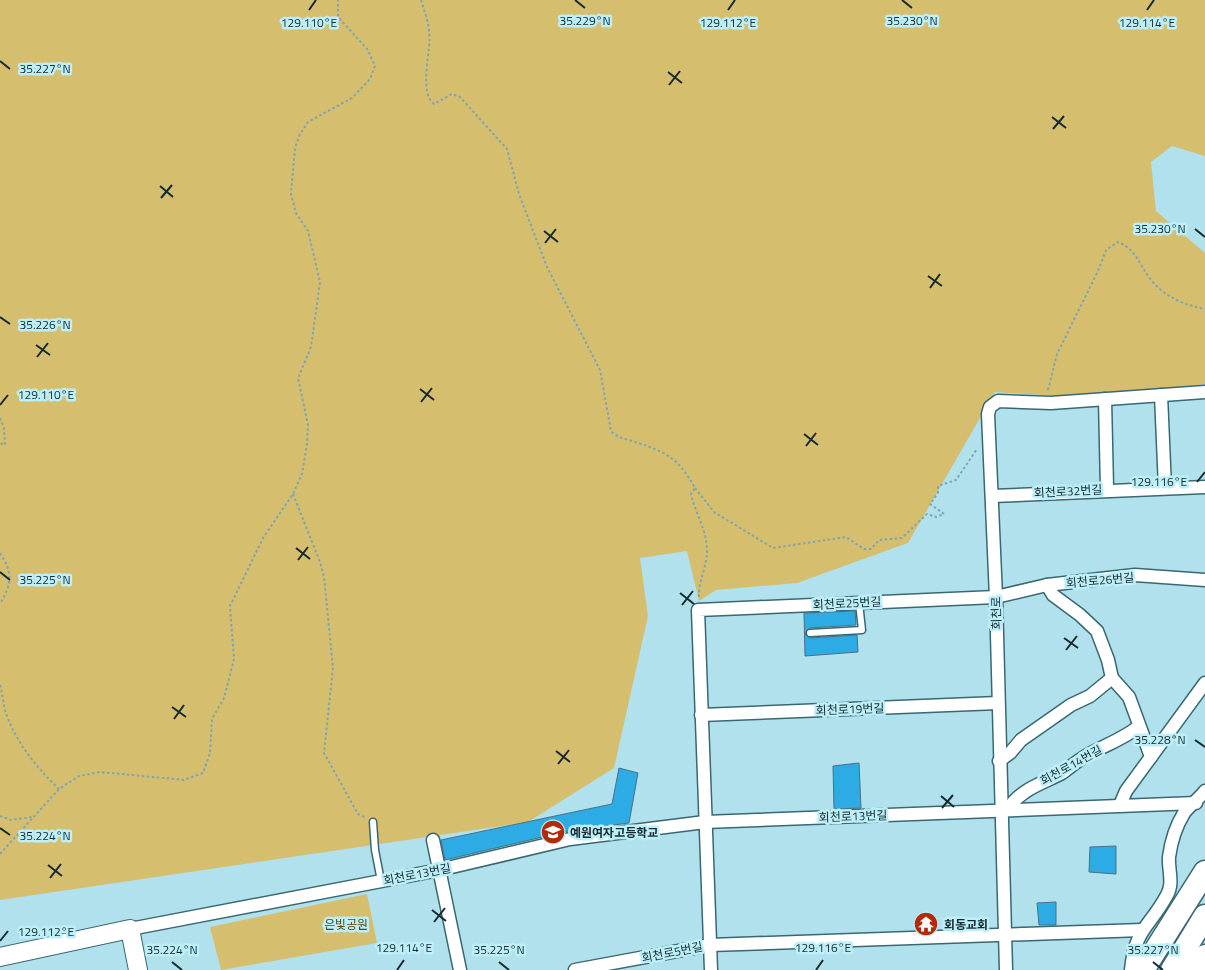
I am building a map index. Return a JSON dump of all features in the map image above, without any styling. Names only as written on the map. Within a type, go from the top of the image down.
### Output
[{"type":"highway","points":[[1142,959],[1205,872]]},
{"type":"highway","points":[[1172,970],[1205,916]]},
{"type":"highway","points":[[1196,970],[1205,956]]},
{"type":"street","name":"회천로","points":[[1006,970],[1004,809],[999,761],[990,407],[998,402],[1051,403],[1205,392]]},
{"type":"street","points":[[1161,395],[1165,488]]},
{"type":"street","points":[[1105,399],[1107,489]]},
{"type":"street","name":"회천로32번길","points":[[992,496],[1107,489],[1205,487]]},
{"type":"street","name":"회천로26번길","points":[[996,596],[1047,585],[1135,575],[1205,580]]},
{"type":"street","points":[[1047,585],[1052,594],[1080,614],[1096,631],[1108,660],[1112,678],[1129,697],[1138,727],[1151,757]]},
{"type":"street","name":"회천로25번길","points":[[698,610],[996,596]]},
{"type":"street","points":[[698,610],[705,822]]},
{"type":"street","points":[[999,761],[1034,730],[1071,705],[1090,696],[1112,678]]},
{"type":"street","points":[[1120,805],[1126,791],[1205,683]]},
{"type":"street","name":"회천로19번길","points":[[701,714],[998,703]]},
{"type":"street","name":"회천로14번길","points":[[1004,809],[1031,787],[1062,772],[1083,757],[1128,735],[1138,727]]},
{"type":"street","points":[[1132,970],[1142,959],[1142,930],[1168,894],[1171,877],[1169,859],[1174,836],[1185,812],[1196,803],[1205,791]]},
{"type":"street","points":[[1004,809],[1196,803]]},
{"type":"street","name":"회천로13번길","points":[[130,929],[439,870],[570,839],[705,822],[1004,809]]},
{"type":"street","name":"회천로5번길","points":[[705,822],[710,945]]},
{"type":"street","points":[[433,840],[460,970]]},
{"type":"street","points":[[0,957],[130,929],[138,970]]},
{"type":"street","points":[[1005,935],[1142,930]]},
{"type":"street","name":"회천로5번길","points":[[575,970],[710,945],[1005,935]]},
{"type":"street","points":[[710,945],[711,970]]},
{"type":"lane","points":[[810,633],[862,630],[859,603]]},
{"type":"lane","points":[[373,822],[375,850],[381,881]]},
{"type":"path","points":[[0,854],[59,789],[79,776],[100,772],[184,780],[204,773],[210,753],[212,719],[224,698],[234,659],[230,606],[263,538],[293,494],[302,474],[307,444],[308,425],[298,378],[311,347],[320,282],[308,231],[296,213],[291,194],[295,148],[300,134],[308,122],[352,98],[370,79],[376,66],[368,50],[338,17],[338,0]]},
{"type":"path","points":[[421,0],[430,32],[426,84],[428,96],[434,104],[452,94],[460,97],[507,149],[519,194],[547,267],[600,370],[611,430],[620,437],[669,455],[684,468],[714,512],[773,548],[846,537],[864,549],[872,549],[879,540],[902,538],[927,514],[936,517],[944,514],[930,504],[938,493],[938,486],[956,480],[978,447]]},
{"type":"path","points":[[1040,390],[1048,390],[1057,354],[1098,271],[1106,250],[1118,242],[1129,247],[1151,280],[1164,293],[1192,306],[1205,309]]},
{"type":"path","points":[[0,418],[4,428],[5,445],[0,443]]},
{"type":"path","points":[[696,488],[691,494],[694,509],[704,529],[707,551],[698,610]]},
{"type":"path","points":[[293,494],[320,562],[324,577],[333,668],[324,753],[358,814],[373,822]]},
{"type":"path","points":[[0,553],[10,572],[10,583],[0,604]]},
{"type":"path","points":[[0,686],[6,714],[16,737],[40,771],[59,789]]},
{"type":"path","points":[[0,816],[11,820],[32,817]]},
{"type":"green space","points":[[0,0],[1205,0],[1205,156],[1172,146],[1151,162],[1156,211],[1205,253],[1205,384],[1105,399],[995,392],[908,543],[797,583],[716,590],[699,601],[687,551],[640,558],[648,616],[614,768],[528,822],[0,900]]},
{"type":"green space","name":"은빛공원","points":[[367,894],[377,943],[221,970],[210,927]]},
{"type":"building","points":[[855,611],[856,625],[810,628],[805,634],[810,638],[857,635],[858,652],[805,656],[804,613]]},
{"type":"building","points":[[859,763],[861,808],[834,809],[833,766]]},
{"type":"building","name":"예원여자고등학교","points":[[619,768],[638,773],[629,823],[568,831],[445,860],[441,840],[612,804]]},
{"type":"building","points":[[1116,846],[1116,874],[1089,872],[1090,847]]},
{"type":"building","points":[[1056,902],[1056,925],[1039,925],[1037,903]]},
{"type":"place","name":"예원여자고등학교","points":[[553,832]]},
{"type":"place","name":"회동교회","points":[[926,924]]}]
